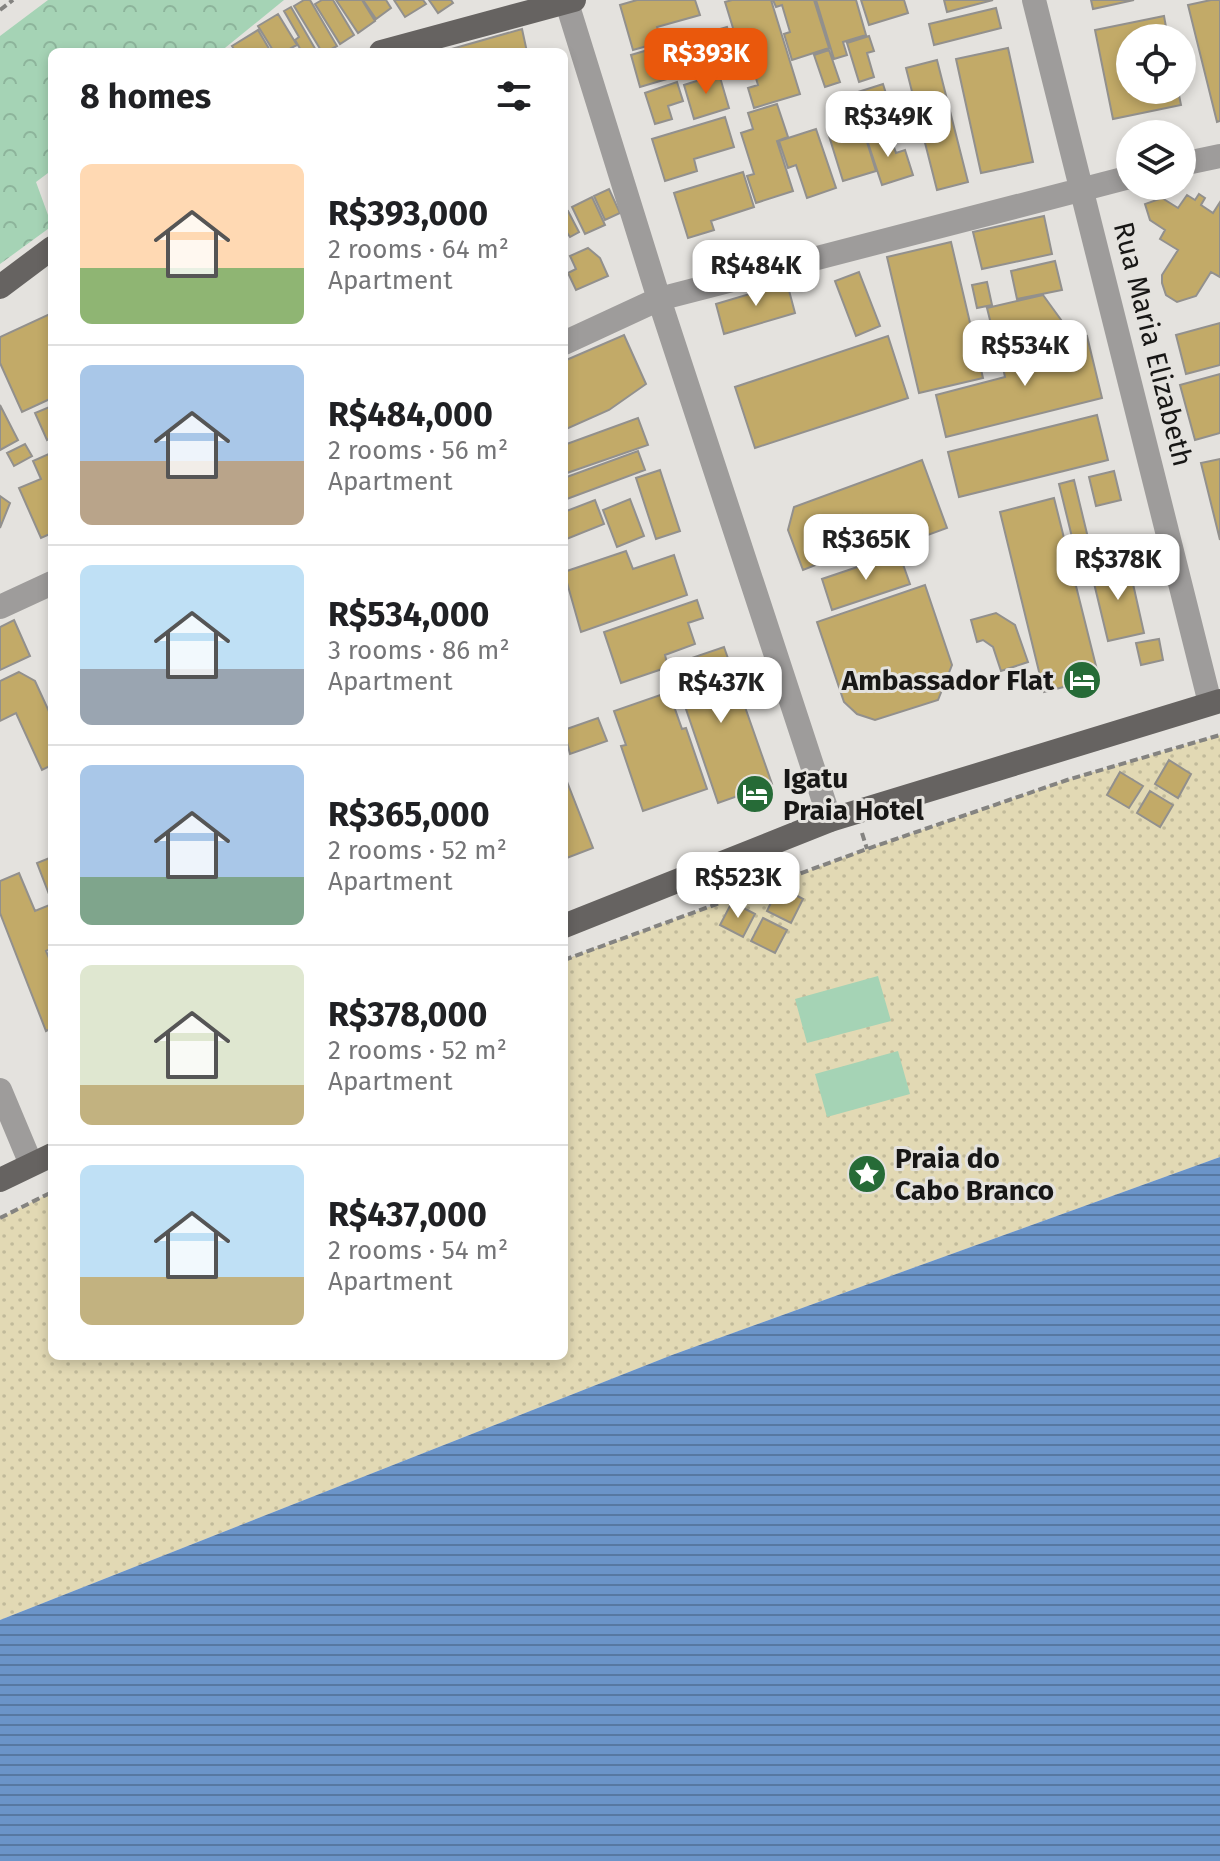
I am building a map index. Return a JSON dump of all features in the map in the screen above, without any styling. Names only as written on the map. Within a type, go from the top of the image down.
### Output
[{"type":"main road","points":[[396,48],[569,1]]},
{"type":"main road","points":[[0,287],[48,251]]},
{"type":"main road","points":[[568,924],[830,820],[1215,702]]},
{"type":"main road","points":[[0,1180],[41,1159]]},
{"type":"street","name":"Rua Maria Elizabeth","points":[[1034,0],[1215,702]]},
{"type":"street","points":[[569,1],[659,299],[830,820]]},
{"type":"street","points":[[1196,161],[1220,156]]},
{"type":"street","points":[[568,341],[659,299],[1116,180]]},
{"type":"street","points":[[0,607],[48,585]]},
{"type":"street","points":[[0,1090],[41,1159]]},
{"type":"path","points":[[0,10],[13,0]]},
{"type":"path","points":[[568,959],[1067,780],[1220,735]]},
{"type":"path","points":[[0,1218],[48,1194]]},
{"type":"green space","points":[[48,0],[284,0],[225,48],[48,48],[48,173],[36,182],[48,215],[48,229],[0,264],[0,36]]},
{"type":"green space","points":[[878,976],[891,1021],[807,1043],[795,999]]},
{"type":"green space","points":[[898,1051],[910,1094],[827,1117],[815,1074]]},
{"type":"sand","name":"Praia do Cabo Branco","points":[[1220,735],[1220,1157],[672,1355],[0,1620],[0,1218],[48,1194],[48,1360],[568,1360],[568,959],[867,849],[1067,780]]},
{"type":"water","points":[[1220,1157],[1220,1861],[0,1861],[0,1620],[672,1355]]},
{"type":"building","points":[[310,0],[337,46],[320,48],[294,6]]},
{"type":"building","points":[[333,0],[354,35],[340,44],[315,4]]},
{"type":"building","points":[[336,0],[362,0],[375,21],[358,33]]},
{"type":"building","points":[[363,0],[386,0],[391,8],[376,19]]},
{"type":"building","points":[[394,0],[423,0],[426,4],[405,17]]},
{"type":"building","points":[[429,0],[451,0],[453,3],[438,13]]},
{"type":"building","points":[[637,0],[695,0],[700,15],[657,27],[661,42],[633,50],[620,5]]},
{"type":"building","points":[[771,0],[800,94],[754,108],[748,88],[758,85],[744,39],[737,41],[725,2]]},
{"type":"building","points":[[773,0],[814,0],[829,48],[792,60],[784,34],[790,32],[782,5],[776,7]]},
{"type":"building","points":[[816,0],[856,0],[866,35],[843,42],[847,55],[834,59]]},
{"type":"building","points":[[861,0],[904,0],[908,13],[869,25]]},
{"type":"building","points":[[944,0],[993,0],[947,12]]},
{"type":"building","points":[[1091,0],[1134,0],[1093,9]]},
{"type":"building","points":[[1220,0],[1220,121],[1217,122],[1196,37],[1196,24],[1193,24],[1188,5]]},
{"type":"building","points":[[291,7],[315,48],[300,48],[295,40],[299,37],[284,11]]},
{"type":"building","points":[[996,8],[1001,28],[934,45],[929,24]]},
{"type":"building","points":[[278,14],[297,45],[272,48],[258,26]]},
{"type":"building","points":[[1164,16],[1165,24],[1125,24]]},
{"type":"building","points":[[1116,26],[1116,104],[1181,105],[1113,119],[1095,30]]},
{"type":"building","points":[[727,27],[733,48],[718,52],[720,61],[688,70],[679,41]]},
{"type":"building","points":[[522,29],[526,48],[455,48]]},
{"type":"building","points":[[258,30],[269,48],[233,48],[232,46]]},
{"type":"building","points":[[869,36],[874,51],[867,53],[874,77],[859,82],[847,43]]},
{"type":"building","points":[[678,41],[687,73],[640,87],[631,55]]},
{"type":"building","points":[[1008,48],[1033,162],[981,173],[956,59]]},
{"type":"building","points":[[829,50],[840,82],[825,87],[814,55]]},
{"type":"building","points":[[937,60],[968,182],[937,190],[906,68]]},
{"type":"building","points":[[719,74],[729,108],[694,119],[684,85]]},
{"type":"building","points":[[677,82],[683,101],[668,106],[672,119],[655,124],[645,93]]},
{"type":"building","points":[[883,84],[895,122],[867,131],[855,93]]},
{"type":"building","points":[[777,104],[788,137],[777,141],[793,191],[756,203],[747,176],[754,174],[741,133],[753,129],[748,113]]},
{"type":"building","points":[[725,117],[734,147],[694,159],[697,171],[665,181],[652,139]]},
{"type":"building","points":[[862,126],[876,171],[843,181],[829,136]]},
{"type":"building","points":[[816,129],[836,188],[807,198],[796,165],[788,168],[779,141]]},
{"type":"building","points":[[888,130],[896,153],[905,150],[913,175],[882,185],[866,137]]},
{"type":"building","points":[[743,172],[754,207],[711,221],[714,230],[688,238],[674,193]]},
{"type":"building","points":[[609,189],[620,213],[605,220],[594,196]]},
{"type":"building","points":[[1199,194],[1205,198],[1201,205],[1213,213],[1220,202],[1220,277],[1211,272],[1196,296],[1177,302],[1166,295],[1162,275],[1178,250],[1160,239],[1165,230],[1150,220],[1145,204],[1165,200],[1178,208],[1184,200],[1196,198]]},
{"type":"building","points":[[592,197],[605,225],[585,234],[572,207]]},
{"type":"building","points":[[568,211],[579,232],[570,237],[568,234]]},
{"type":"building","points":[[1044,216],[1052,254],[982,269],[973,232]]},
{"type":"building","points":[[951,242],[983,378],[919,393],[887,257]]},
{"type":"building","points":[[588,248],[600,258],[608,276],[576,290],[568,273],[576,269],[570,256]]},
{"type":"building","points":[[1055,261],[1062,290],[1017,299],[1011,271]]},
{"type":"building","points":[[859,272],[880,326],[856,336],[835,281]]},
{"type":"building","points":[[987,282],[992,305],[977,308],[972,285]]},
{"type":"building","points":[[787,283],[795,313],[724,334],[716,304]]},
{"type":"building","points":[[1043,295],[1067,328],[996,344],[987,308]]},
{"type":"building","points":[[48,315],[48,400],[22,412],[0,363],[0,337]]},
{"type":"building","points":[[1220,323],[1220,365],[1186,374],[1176,335]]},
{"type":"building","points":[[624,335],[646,384],[609,410],[568,428],[568,359]]},
{"type":"building","points":[[888,336],[908,398],[755,448],[735,387]]},
{"type":"building","points":[[1087,336],[1102,398],[946,437],[936,395],[1005,377],[1001,358]]},
{"type":"building","points":[[1220,374],[1220,433],[1195,440],[1180,385]]},
{"type":"building","points":[[0,405],[18,440],[0,450]]},
{"type":"building","points":[[48,408],[47,440],[35,413]]},
{"type":"building","points":[[1097,415],[1108,460],[959,497],[948,452]]},
{"type":"building","points":[[638,418],[648,445],[568,473],[568,444]]},
{"type":"building","points":[[25,444],[32,456],[14,466],[7,453]]},
{"type":"building","points":[[638,451],[645,470],[568,499],[568,477]]},
{"type":"building","points":[[48,454],[48,535],[41,538],[19,488],[41,479],[33,461]]},
{"type":"building","points":[[1220,459],[1220,540],[1201,463]]},
{"type":"building","points":[[922,460],[947,528],[876,554],[862,515],[815,532],[826,561],[803,570],[788,530],[794,507]]},
{"type":"building","points":[[660,470],[680,531],[656,539],[636,478]]},
{"type":"building","points":[[1114,471],[1121,500],[1096,506],[1089,477]]},
{"type":"building","points":[[1074,480],[1097,575],[1082,578],[1059,484]]},
{"type":"building","points":[[0,496],[10,503],[0,528]]},
{"type":"building","points":[[1054,498],[1099,678],[1044,692],[1000,512]]},
{"type":"building","points":[[630,499],[644,536],[617,547],[603,510]]},
{"type":"building","points":[[595,500],[604,524],[568,538],[568,510]]},
{"type":"building","points":[[626,551],[633,569],[674,555],[687,595],[581,632],[568,586],[568,571]]},
{"type":"building","points":[[899,553],[910,584],[832,610],[822,579]]},
{"type":"building","points":[[1108,557],[1111,570],[1129,566],[1144,633],[1108,641],[1093,579],[1101,578],[1097,560]]},
{"type":"building","points":[[925,585],[952,665],[938,700],[875,720],[857,714],[844,702],[817,622]]},
{"type":"building","points":[[697,600],[703,618],[688,623],[695,644],[665,655],[668,667],[621,683],[604,632]]},
{"type":"building","points":[[996,613],[1015,625],[1028,662],[1001,671],[993,647],[983,640],[977,642],[971,620]]},
{"type":"building","points":[[14,620],[30,656],[0,670],[0,627]]},
{"type":"building","points":[[1159,639],[1163,660],[1141,665],[1136,643]]},
{"type":"building","points":[[724,647],[772,784],[718,803],[671,665]]},
{"type":"building","points":[[19,672],[35,681],[48,709],[48,767],[42,770],[16,713],[0,721],[0,681]]},
{"type":"building","points":[[669,692],[682,729],[686,728],[707,789],[643,811],[621,746],[626,745],[614,711]]},
{"type":"building","points":[[598,718],[607,741],[570,754],[568,729]]},
{"type":"building","points":[[1169,760],[1191,774],[1178,798],[1155,784]]},
{"type":"building","points":[[1120,772],[1143,786],[1129,808],[1107,795]]},
{"type":"building","points":[[568,784],[593,848],[568,857]]},
{"type":"building","points":[[1150,791],[1173,805],[1160,827],[1137,813]]},
{"type":"building","points":[[48,859],[48,892],[37,863]]},
{"type":"building","points":[[19,873],[35,911],[48,906],[46,1031],[0,913],[0,881]]},
{"type":"building","points":[[779,886],[803,899],[791,923],[767,911]]},
{"type":"building","points":[[732,902],[755,914],[743,937],[720,925]]},
{"type":"building","points":[[763,918],[787,930],[775,953],[751,941]]},
{"type":"place","name":"Ambassador Flat","points":[[1082,680]]},
{"type":"place","name":"Igatu Praia Hotel","points":[[755,794]]},
{"type":"place","name":"Praia do Cabo Branco","points":[[867,1174]]}]
